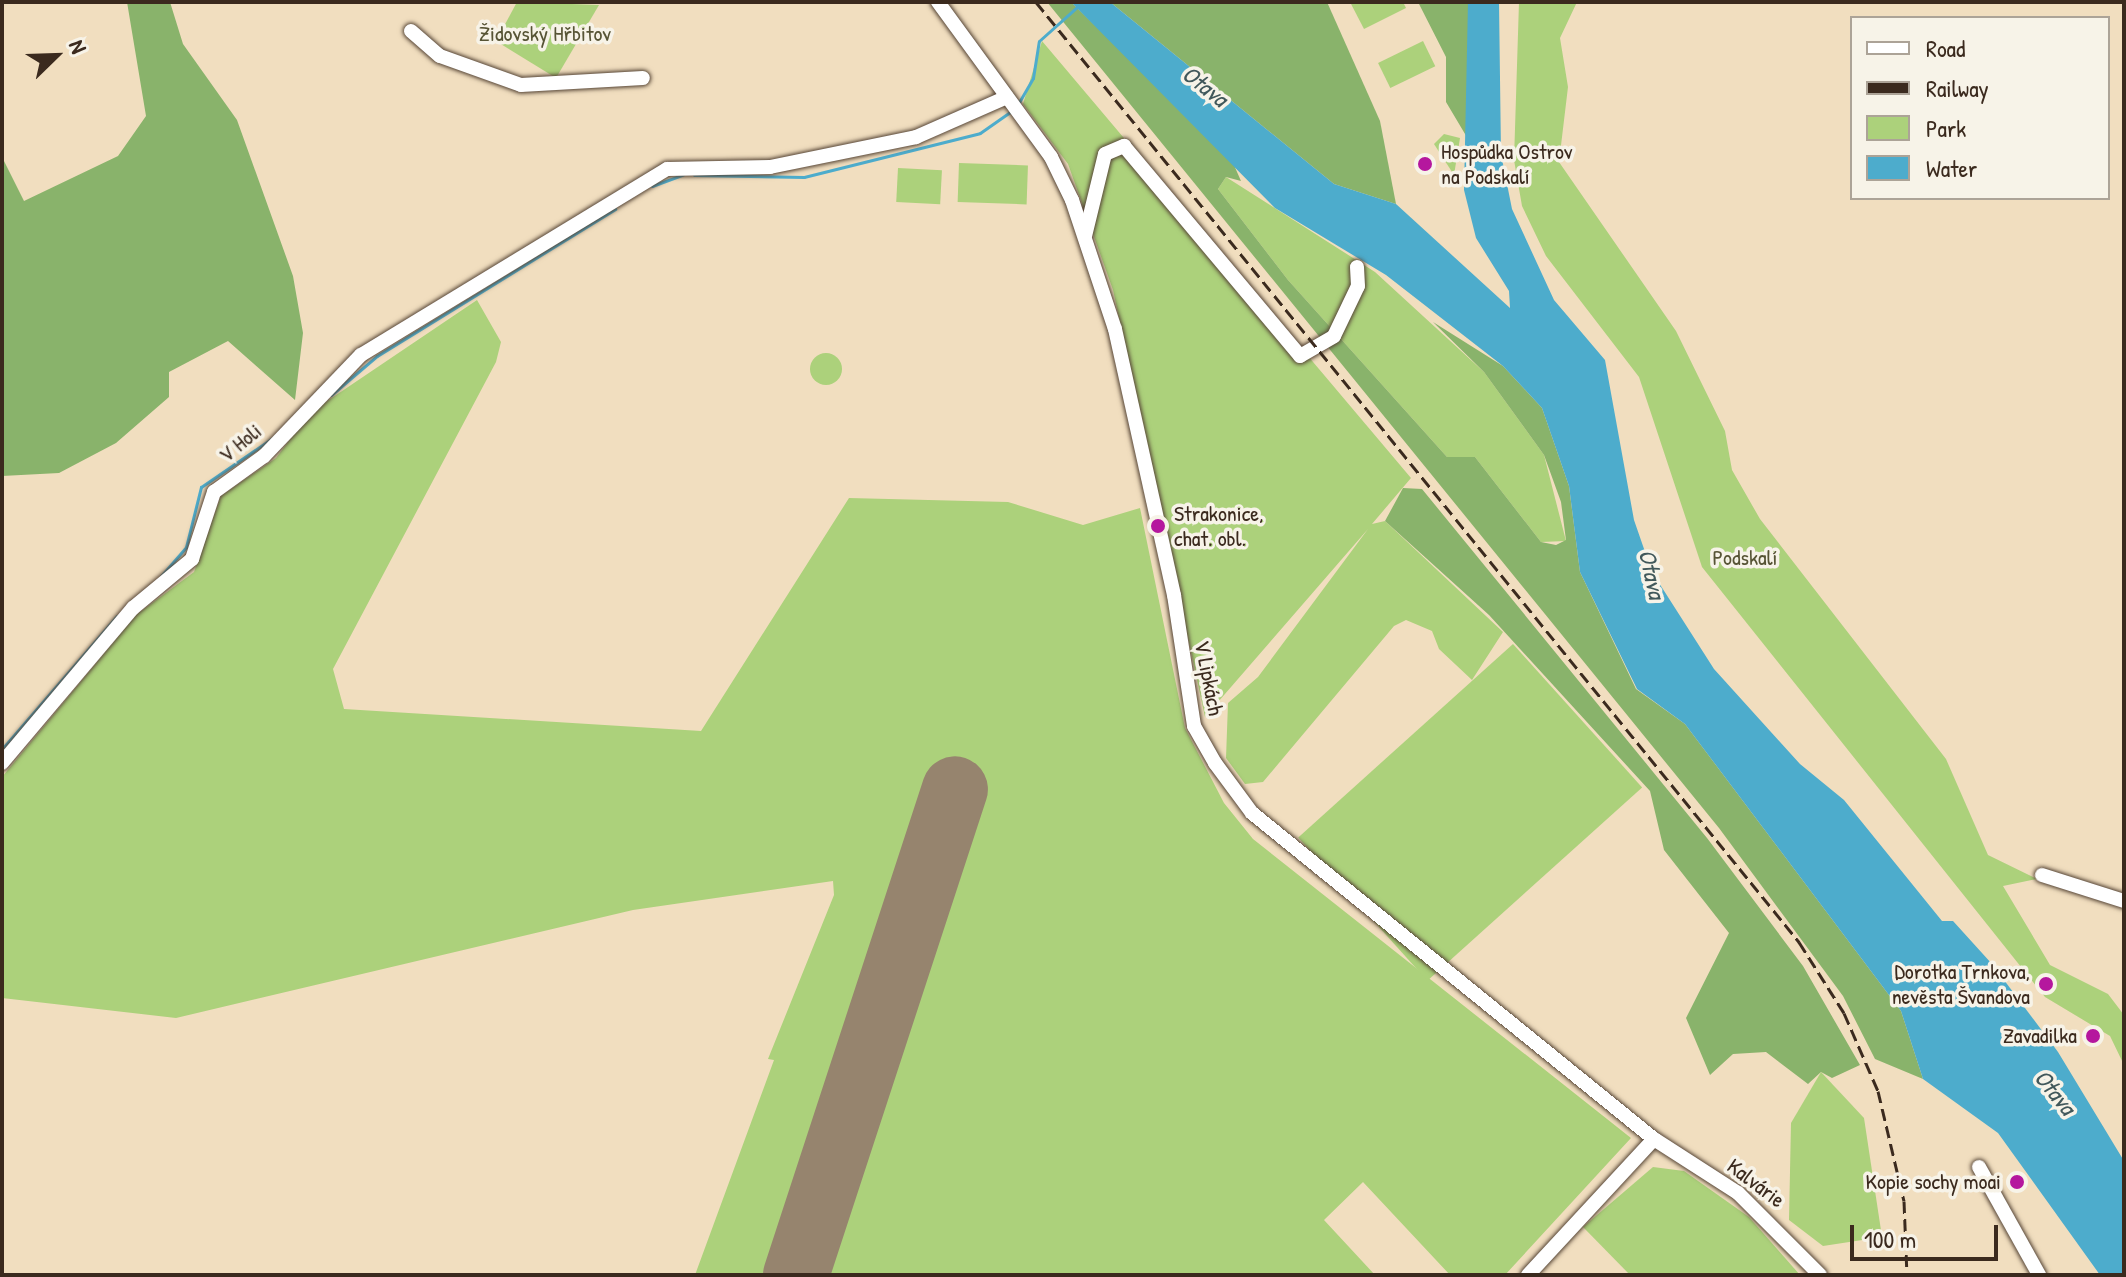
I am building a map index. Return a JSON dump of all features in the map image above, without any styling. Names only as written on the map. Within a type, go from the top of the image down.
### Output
[{"type":"street","name":"V Lipkách","points":[[938,2],[1051,157],[1085,236],[1115,329],[1174,595],[1183,681],[1194,726],[1215,763],[1252,813],[1654,1139]]},
{"type":"street","points":[[411,31],[429,50],[506,82],[643,78]]},
{"type":"street","name":"V Holi","points":[[2,763],[133,608],[192,559],[204,513],[214,492],[264,456],[306,407],[361,355],[667,169],[770,167],[916,137],[1007,97]]},
{"type":"street","points":[[1085,236],[1105,154],[1124,146],[1300,356],[1334,336],[1358,286],[1357,267]]},
{"type":"street","points":[[2042,875],[2124,901]]},
{"type":"street","points":[[1528,1275],[1654,1139]]},
{"type":"street","name":"Kalvárie","points":[[1654,1139],[1738,1193],[1820,1275]]},
{"type":"street","points":[[1979,1167],[2039,1275]]},
{"type":"green space","points":[[127,2],[170,2],[183,44],[237,120],[293,276],[303,333],[295,400],[228,341],[169,372],[169,397],[116,443],[59,473],[2,476],[2,157],[24,201],[118,156],[146,116]]},
{"type":"green space","name":"Židovský Hřbitov","points":[[517,2],[599,5],[556,78],[496,41]]},
{"type":"green space","points":[[1047,2],[1071,2],[1230,156],[1241,181],[1226,177],[1218,189],[1288,280],[1447,457],[1475,457],[1541,542],[1556,545],[1566,540],[1561,502],[1544,455],[1484,372],[1433,322],[1503,366],[1542,408],[1569,486],[1580,572],[1636,689],[1685,724],[1901,1011],[1923,1079],[1875,1059],[1843,996],[1719,828]]},
{"type":"green space","points":[[1110,2],[1327,2],[1380,121],[1396,204],[1334,184]]},
{"type":"green space","points":[[1350,2],[1403,2],[1406,8],[1364,29]]},
{"type":"green space","points":[[1418,2],[1468,2],[1468,139],[1446,102],[1446,57]]},
{"type":"green space","name":"Podskalí","points":[[1519,2],[1577,2],[1560,38],[1568,87],[1559,162],[1676,331],[1725,431],[1732,470],[1760,519],[1946,759],[1988,855],[2037,879],[2003,886],[2050,965],[2108,994],[2124,1015],[2124,1065],[2110,1036],[2045,997],[1702,567],[1639,377],[1546,256],[1522,206],[1514,160]]},
{"type":"green space","points":[[1042,41],[1411,478],[1372,524],[1385,521],[1503,632],[1472,680],[1439,649],[1432,631],[1406,620],[1394,626],[1263,782],[1245,784],[1226,758],[1228,703],[1258,677],[1368,529],[1205,717],[1113,290],[1068,164],[1023,104]]},
{"type":"green space","points":[[1423,41],[1435,66],[1390,88],[1378,63]]},
{"type":"green space","points":[[1444,134],[1460,138],[1454,175],[1434,144]]},
{"type":"green space","points":[[959,163],[1028,165],[1027,204],[958,202]]},
{"type":"green space","points":[[898,168],[942,170],[940,204],[896,202]]},
{"type":"green space","points":[[1226,177],[1375,272],[1484,372],[1544,455],[1566,541],[1541,542],[1475,457],[1447,457],[1288,280],[1218,189]]},
{"type":"green space","points":[[477,300],[501,342],[496,362],[333,669],[344,709],[701,731],[849,498],[1008,502],[1083,525],[1140,508],[1185,728],[1224,803],[1253,839],[1631,1138],[1505,1275],[1450,1275],[1363,1182],[1324,1220],[1375,1275],[695,1275],[774,1060],[768,1059],[834,895],[833,881],[633,910],[176,1018],[2,998],[2,777],[136,615],[194,572],[221,496],[276,458],[311,412]]},
{"type":"green space","points":[[826,353],[837,358],[842,369],[837,380],[826,385],[815,380],[810,369],[815,358]]},
{"type":"green space","points":[[1403,488],[1422,489],[1707,838],[1803,966],[1860,1065],[1832,1078],[1821,1072],[1808,1084],[1766,1052],[1733,1054],[1710,1075],[1686,1018],[1729,933],[1664,850],[1650,791],[1489,615],[1385,521]]},
{"type":"green space","points":[[1513,644],[1642,787],[1427,981],[1298,837]]},
{"type":"green space","points":[[1821,1072],[1864,1118],[1882,1237],[1823,1246],[1789,1220],[1791,1123]]},
{"type":"green space","points":[[1653,1167],[1684,1171],[1749,1217],[1800,1275],[1630,1275],[1583,1227]]},
{"type":"water","name":"Otava","points":[[1071,2],[1110,2],[1334,184],[1396,204],[1510,308],[1509,291],[1476,238],[1464,190],[1468,2],[1499,2],[1501,154],[1512,209],[1554,300],[1605,360],[1634,520],[1652,572],[1714,669],[1800,764],[1844,800],[1942,921],[1953,921],[1992,964],[2058,1052],[2124,1161],[2124,1275],[2100,1275],[1998,1133],[1923,1079],[1901,1011],[1685,724],[1637,689],[1580,572],[1569,486],[1542,408],[1503,366],[1386,275],[1275,208]]},
{"type":"waterway","points":[[1018,104],[1033,78],[1039,41],[1078,6]]},
{"type":"waterway","points":[[694,175],[804,177],[980,133],[1010,112]]},
{"type":"waterway","points":[[652,186],[683,175]]},
{"type":"waterway","points":[[331,395],[377,356],[615,209]]},
{"type":"waterway","points":[[161,576],[186,547],[201,487],[274,437]]},
{"type":"waterway","points":[[2,749],[117,616]]},
{"type":"runway","points":[[796,1275],[955,789]]},
{"type":"railway","points":[[1036,2],[1799,942],[1844,1013],[1878,1091],[1904,1201],[1907,1275]]},
{"type":"place","name":"Hospůdka Ostrov na Podskalí","points":[[1425,164]]},
{"type":"place","name":"Strakonice, chat. obl.","points":[[1158,526]]},
{"type":"place","name":"Dorotka Trnkova, nevěsta Švandova","points":[[2046,984]]},
{"type":"place","name":"Zavadilka","points":[[2093,1036]]},
{"type":"place","name":"Kopie sochy moai","points":[[2017,1182]]}]
